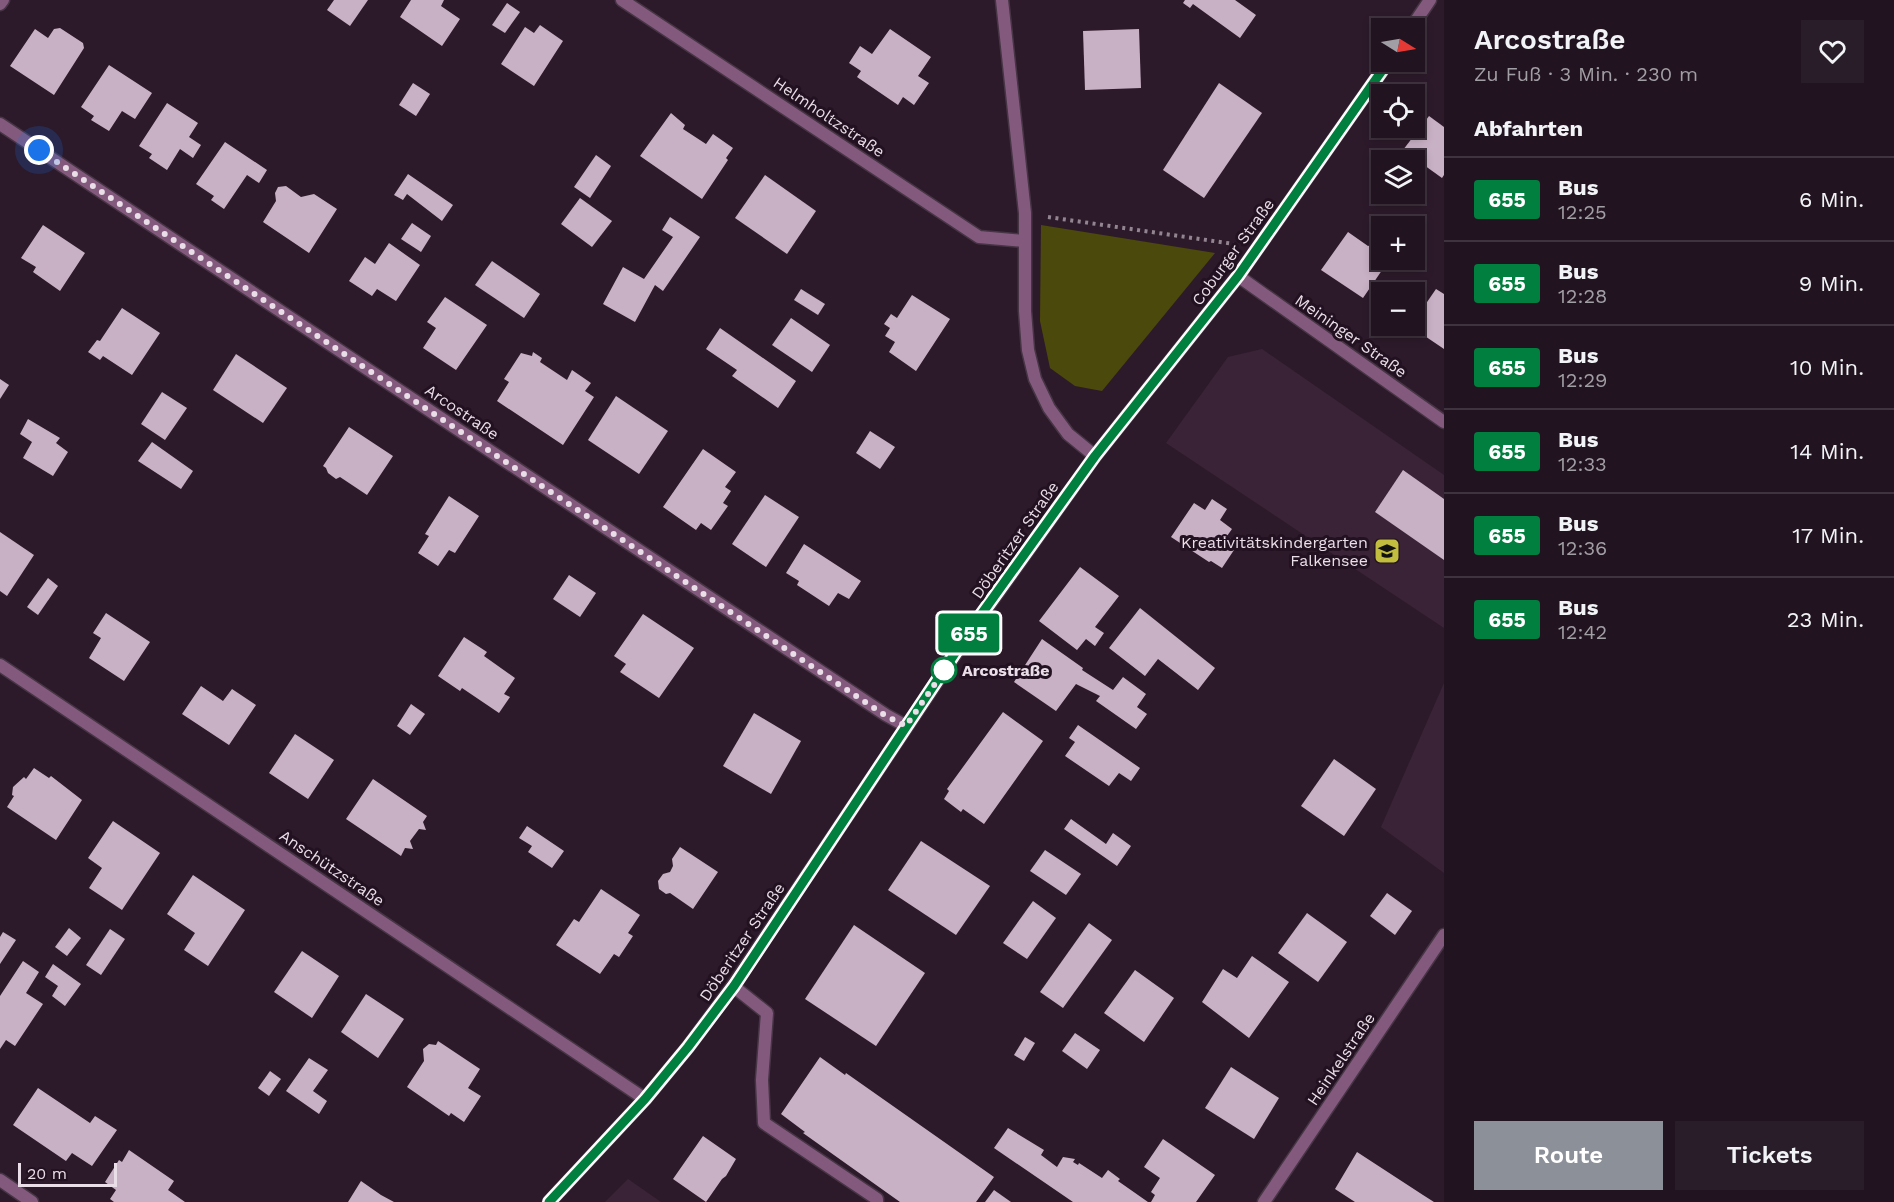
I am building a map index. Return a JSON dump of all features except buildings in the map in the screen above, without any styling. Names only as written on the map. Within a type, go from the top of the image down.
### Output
[{"type":"street","points":[[0,4],[3,0]]},
{"type":"street","name":"Helmholtzstraße","points":[[622,0],[979,237],[1024,241]]},
{"type":"street","points":[[1002,0],[1025,213],[1027,340],[1035,379],[1049,408],[1068,434],[1095,456]]},
{"type":"street","points":[[1418,18],[1430,0]]},
{"type":"street","name":"Coburger Straße","points":[[1095,456],[1238,276],[1381,72]]},
{"type":"street","name":"Arcostraße","points":[[0,124],[876,709],[906,726]]},
{"type":"street","name":"Meininger Straße","points":[[1238,276],[1444,422]]},
{"type":"street","name":"Döberitzer Straße","points":[[549,1202],[645,1099],[734,986],[975,623],[1095,456]]},
{"type":"street","name":"Anschützstraße","points":[[0,665],[645,1099]]},
{"type":"street","name":"Heinkelstraße","points":[[1264,1202],[1444,935]]},
{"type":"street","points":[[734,986],[767,1013],[762,1080],[764,1123],[877,1199],[877,1202]]},
{"type":"street","points":[[0,1180],[32,1202]]},
{"type":"path","points":[[1025,213],[1258,248]]},
{"type":"shaded area","points":[[1041,225],[1215,253],[1102,391],[1075,386],[1050,368],[1040,321]]},
{"type":"shaded area","name":"Kreativitätskindergarten Falkensee","points":[[1262,349],[1444,475],[1444,628],[1166,443],[1228,357]]},
{"type":"shaded area","points":[[1444,683],[1444,873],[1381,827]]},
{"type":"shaded area","points":[[628,1179],[661,1202],[605,1202]]},
{"type":"bus line","name":"655","points":[[549,1202],[645,1099],[734,986],[975,623],[1095,456],[1238,276],[1381,72]]},
{"type":"place","name":"Kreativitätskindergarten Falkensee","points":[[1387,551]]},
{"type":"place","name":"Arcostraße","points":[[944,670]]},
{"type":"route","points":[[39,150],[886,716],[906,726],[950,662],[944,670]]}]
